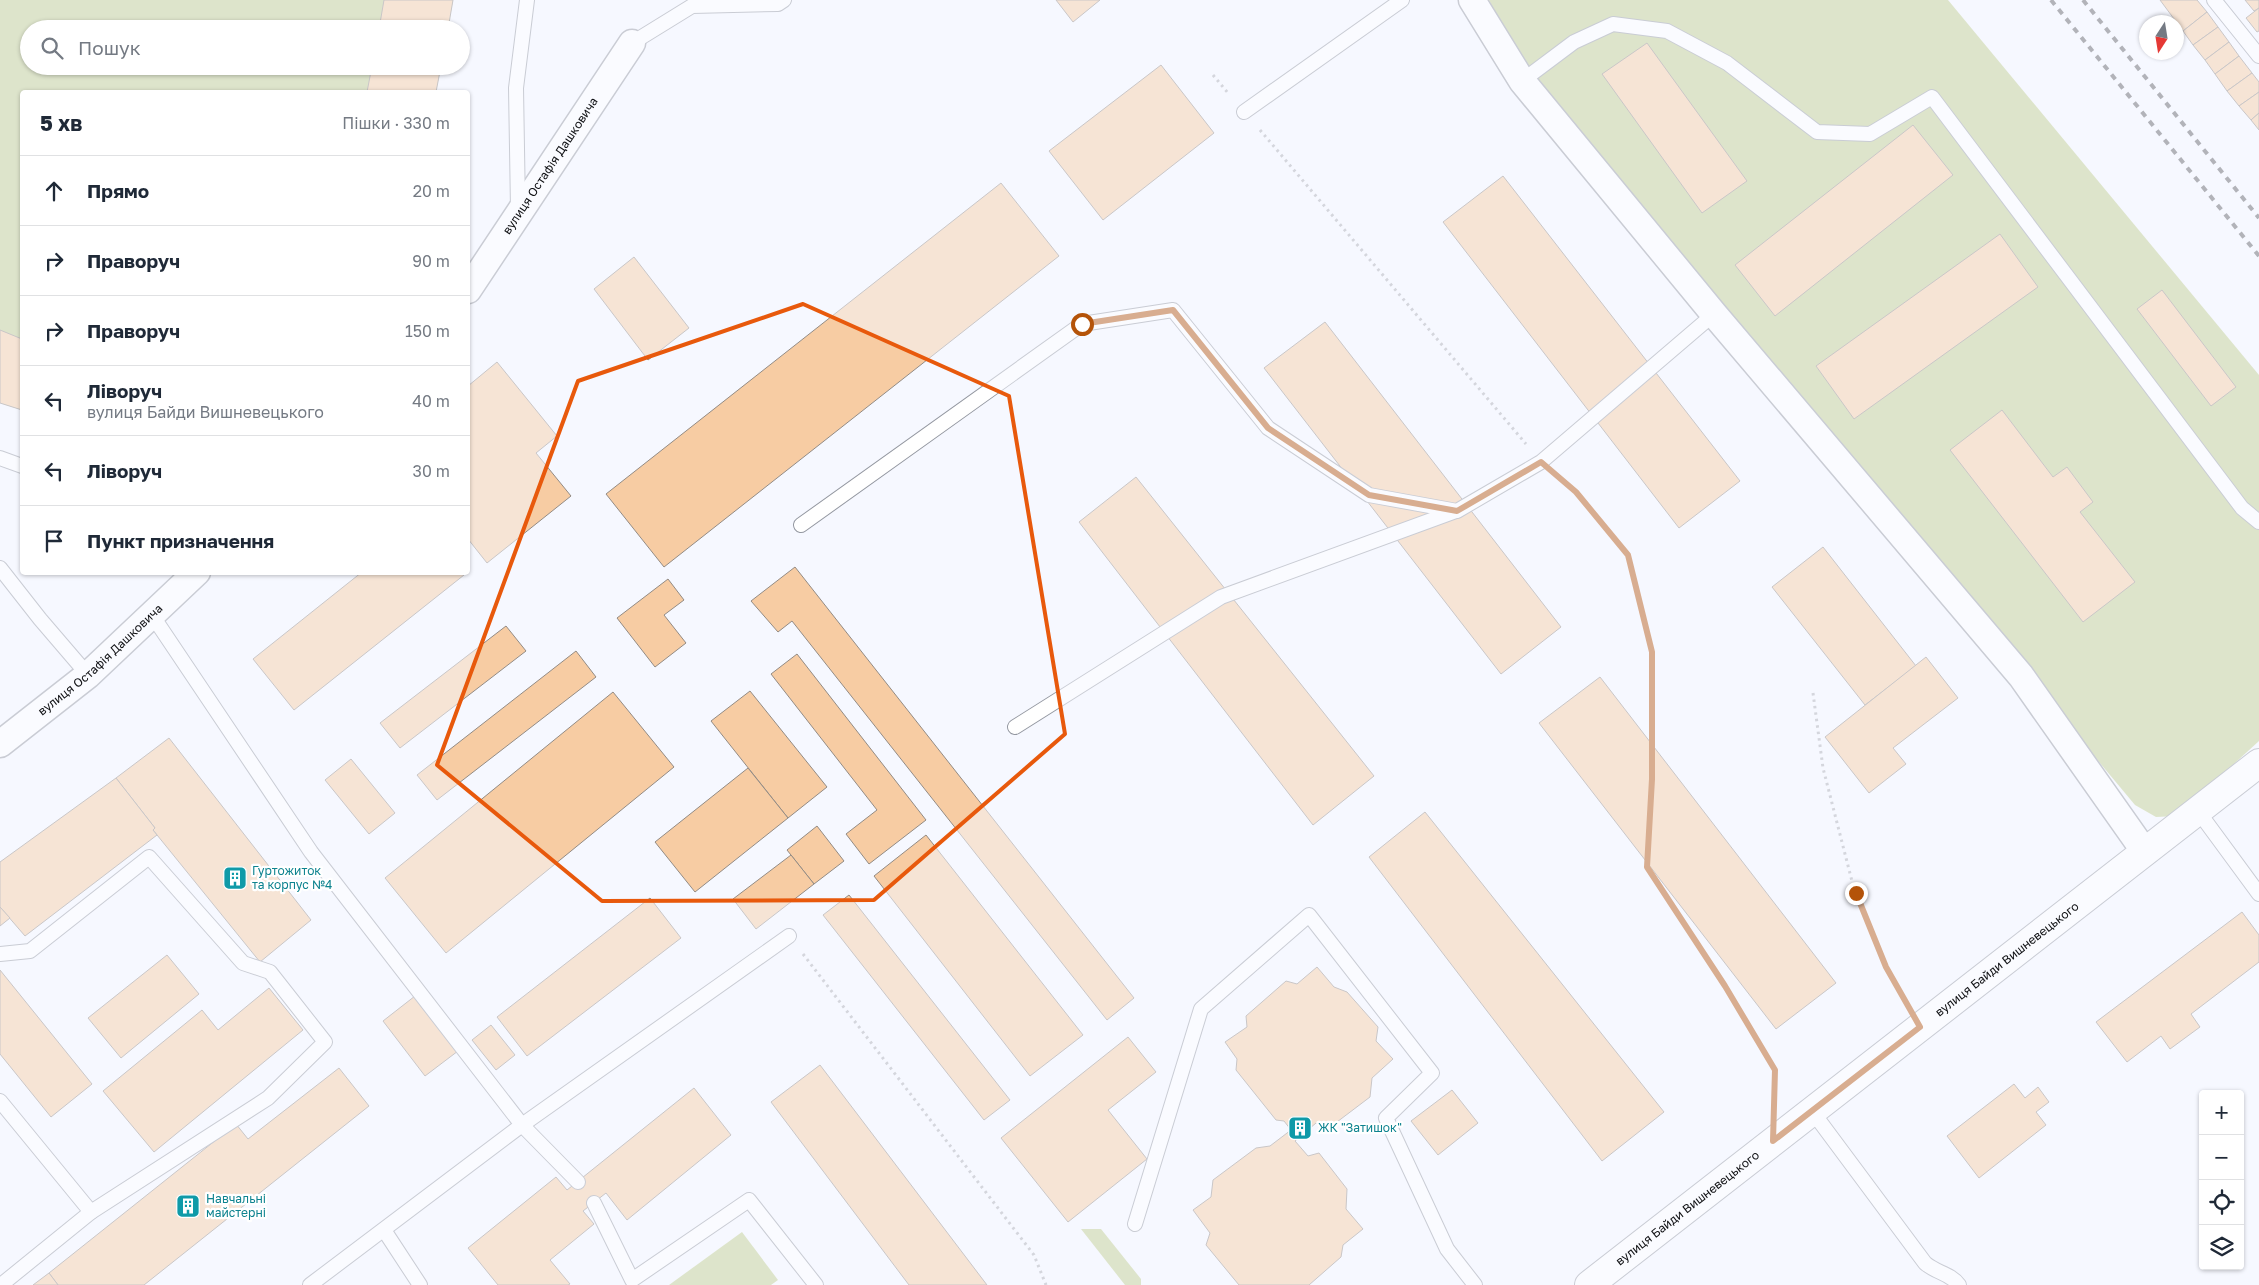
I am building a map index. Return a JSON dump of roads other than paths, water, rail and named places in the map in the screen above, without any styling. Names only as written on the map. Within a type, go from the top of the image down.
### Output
[{"type":"street","points":[[1472,0],[1522,81],[1714,314],[2021,676],[2145,852]]},
{"type":"street","name":"вулиця Остафія Дашковича","points":[[470,287],[632,43]]},
{"type":"street","name":"вулиця Остафія Дашковича","points":[[0,744],[88,675],[194,575]]},
{"type":"street","name":"вулиця Байди Вишневецького","points":[[1589,1285],[2259,763]]},
{"type":"lane","points":[[518,214],[516,88],[527,0]]},
{"type":"lane","points":[[632,43],[692,3],[778,4],[784,0]]},
{"type":"lane","points":[[1244,112],[1402,0]]},
{"type":"lane","points":[[2214,0],[2259,56]]},
{"type":"lane","points":[[1522,81],[1574,42],[1613,24],[1668,31],[1727,63],[1818,132],[1870,134],[1932,97],[2242,508],[2259,522]]},
{"type":"lane","points":[[801,525],[1082,324],[1173,310],[1268,428],[1369,495],[1457,511]]},
{"type":"lane","points":[[1015,727],[1221,597],[1457,511],[1541,462],[1714,314]]},
{"type":"lane","points":[[0,458],[20,465]]},
{"type":"lane","points":[[0,568],[40,619],[88,675]]},
{"type":"lane","points":[[152,615],[311,852],[522,1125],[578,1182]]},
{"type":"lane","points":[[2198,810],[2259,894]]},
{"type":"lane","points":[[0,954],[30,951],[149,857],[243,963],[270,972],[325,1042],[268,1098],[91,1212],[1,1285]]},
{"type":"lane","points":[[1135,1224],[1201,1009],[1309,916],[1432,1074],[1386,1118],[1447,1249],[1475,1285]]},
{"type":"lane","points":[[310,1285],[522,1125],[789,936]]},
{"type":"lane","points":[[0,1101],[91,1212]]},
{"type":"lane","points":[[1812,1111],[1925,1263],[1931,1268],[1950,1275],[1959,1285]]},
{"type":"lane","points":[[594,1203],[629,1283],[749,1200],[816,1285]]},
{"type":"lane","points":[[384,1230],[420,1285]]},
{"type":"railway","points":[[2051,0],[2259,256]]},
{"type":"railway","points":[[2083,0],[2259,218]]},
{"type":"place","name":"Гуртожиток та корпус №4","points":[[235,878]]},
{"type":"place","name":"ЖК \"Затишок\"","points":[[1300,1128]]},
{"type":"place","name":"Навчальні майстерні","points":[[188,1206]]}]
